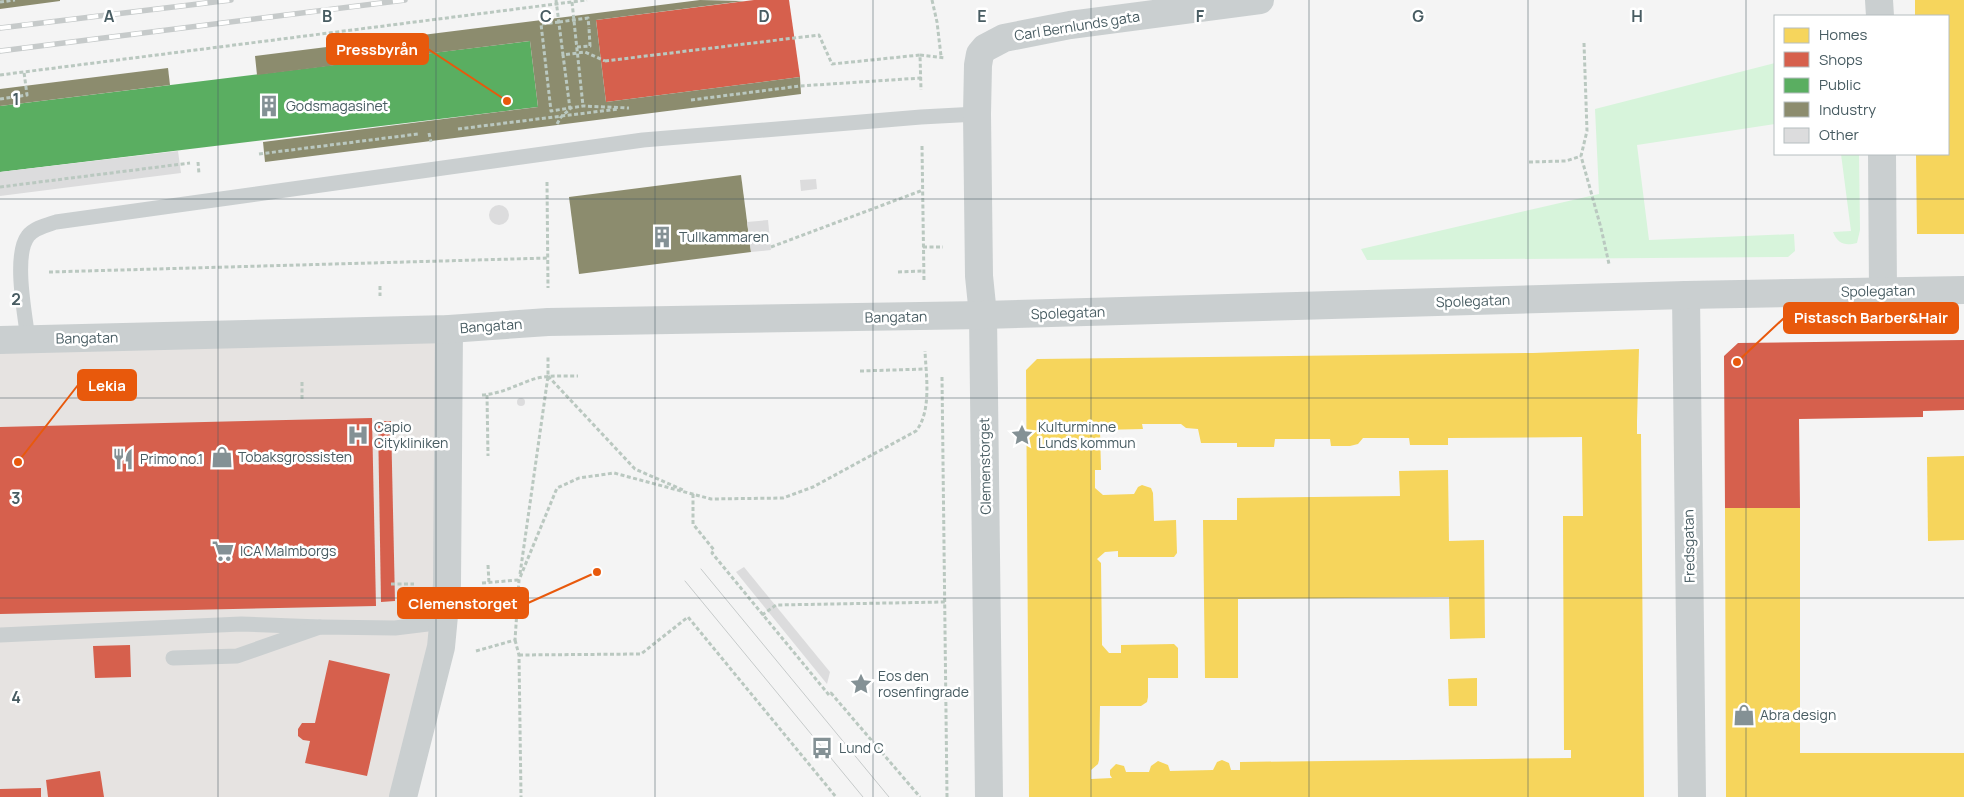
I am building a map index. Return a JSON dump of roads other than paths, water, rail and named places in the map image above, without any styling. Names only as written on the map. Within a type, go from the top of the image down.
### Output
[{"type":"street","name":"Carl Bernlunds gata","points":[[983,315],[979,276],[977,114],[978,65],[980,54],[984,48],[1004,38],[1070,25],[1260,0]]},
{"type":"street","points":[[1880,0],[1880,15]]},
{"type":"street","points":[[1882,155],[1883,292]]},
{"type":"street","name":"Spolegatan","points":[[983,315],[1686,295],[1964,290]]},
{"type":"street","name":"Fredsgatan","points":[[1686,295],[1692,797]]},
{"type":"street","name":"Bangatan","points":[[0,340],[448,329],[548,322],[983,315]]},
{"type":"street","name":"Clemenstorget","points":[[983,315],[989,797]]},
{"type":"street","points":[[403,797],[443,635],[447,584],[448,329]]},
{"type":"lane","points":[[28,339],[21,272],[22,252],[28,235],[56,222],[303,186],[547,155],[643,140],[977,114]]},
{"type":"lane","points":[[0,635],[240,624],[394,628],[443,635]]},
{"type":"lane","points":[[173,658],[237,656],[320,627]]},
{"type":"tram line","points":[[701,569],[889,797]]},
{"type":"tram line","points":[[685,581],[863,797]]},
{"type":"railway","points":[[0,28],[231,0]]},
{"type":"railway","points":[[0,51],[405,0]]},
{"type":"place","name":"Pressbyrån","points":[[507,101]]},
{"type":"place","name":"Godsmagasinet","points":[[269,106]]},
{"type":"place","name":"Tullkammaren","points":[[662,237]]},
{"type":"place","name":"Pistasch Barber&Hair","points":[[1737,362]]},
{"type":"place","name":"Capio Citykliniken","points":[[358,435]]},
{"type":"place","name":"Kulturminne Lunds kommun","points":[[1022,435]]},
{"type":"place","name":"Tobaksgrossisten","points":[[222,457]]},
{"type":"place","name":"Primo no.1","points":[[123,459]]},
{"type":"place","name":"Lekia","points":[[18,462]]},
{"type":"place","name":"ICA Malmborgs","points":[[223,551]]},
{"type":"place","name":"Clemenstorget","points":[[597,572]]},
{"type":"place","name":"Eos den rosenfingrade","points":[[861,684]]},
{"type":"place","name":"Abra design","points":[[1744,715]]},
{"type":"place","name":"Lund C","points":[[822,748]]}]
